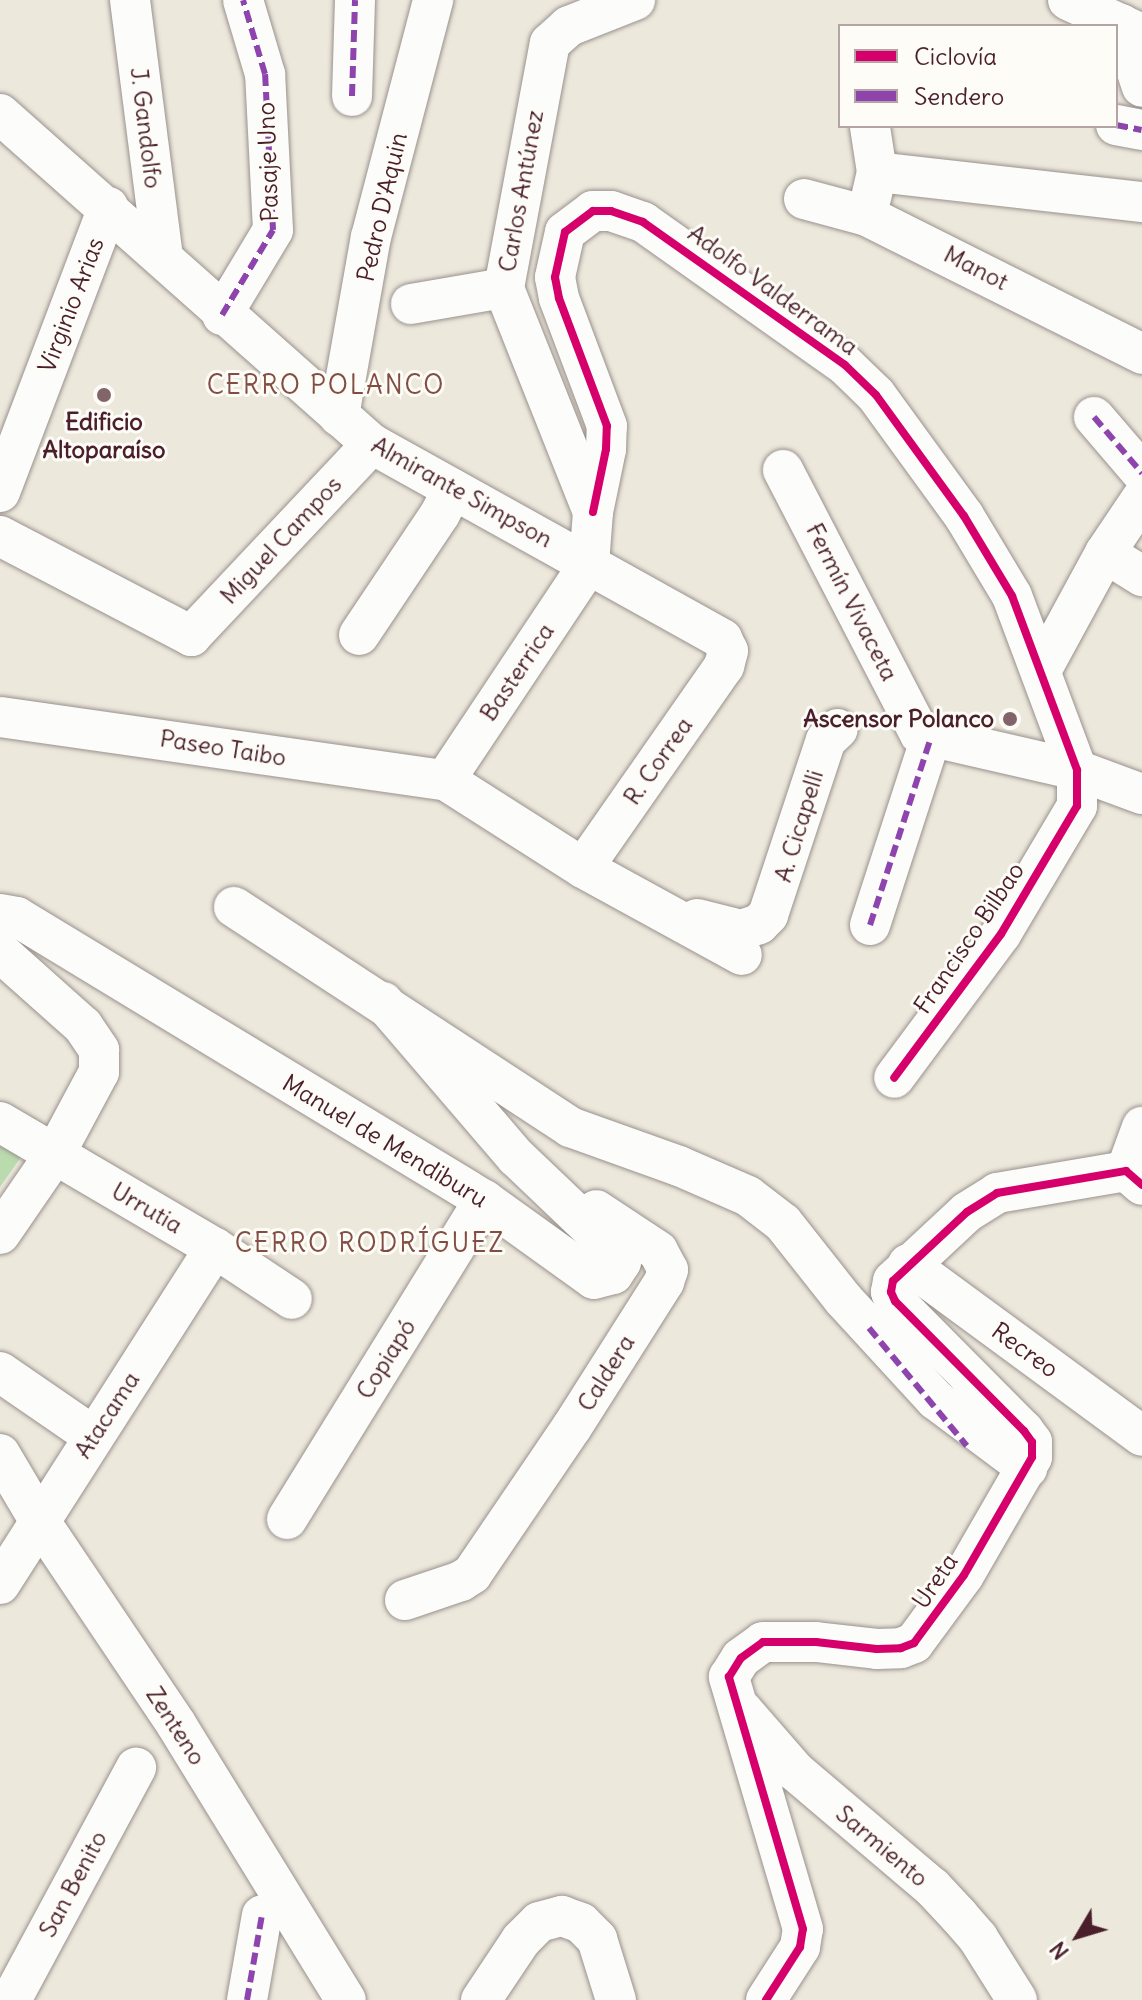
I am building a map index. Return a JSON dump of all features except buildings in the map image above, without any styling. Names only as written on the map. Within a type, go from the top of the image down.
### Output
[{"type":"street","name":"J. Gandolfo","points":[[130,0],[163,256]]},
{"type":"street","name":"Pasaje Uno","points":[[222,315],[273,230],[265,74],[243,0]]},
{"type":"street","points":[[352,96],[355,0]]},
{"type":"street","name":"Pedro D'Aquin","points":[[339,416],[371,237],[433,0]]},
{"type":"street","name":"Carlos Antúnez","points":[[589,564],[593,512],[504,288],[550,43],[569,26],[635,0]]},
{"type":"street","points":[[1068,0],[1132,29],[1142,87]]},
{"type":"street","name":"Almirante Simpson","points":[[0,114],[163,256],[222,315],[372,444],[722,639],[728,651]]},
{"type":"street","points":[[1118,125],[1142,130]]},
{"type":"street","points":[[867,216],[877,172],[870,128]]},
{"type":"street","points":[[877,172],[1142,202]]},
{"type":"street","name":"Manot","points":[[804,199],[867,216],[1142,354]]},
{"type":"street","name":"Virginio Arias","points":[[0,492],[108,207]]},
{"type":"street","name":"Adolfo Valderrama","points":[[593,512],[606,449],[607,426],[559,298],[555,277],[565,232],[593,211],[611,211],[643,222],[845,365],[876,395],[992,557],[1042,669],[1058,727],[1077,770]]},
{"type":"street","points":[[411,304],[504,288]]},
{"type":"street","points":[[1094,417],[1142,473]]},
{"type":"street","name":"Miguel Campos","points":[[0,536],[191,636],[372,444]]},
{"type":"street","name":"Fermín Vivaceta","points":[[783,470],[926,735]]},
{"type":"street","points":[[359,635],[453,489]]},
{"type":"street","points":[[1042,669],[1105,553],[1142,498]]},
{"type":"street","points":[[1105,553],[1142,576]]},
{"type":"street","name":"Basterrica","points":[[445,780],[589,564]]},
{"type":"street","name":"R. Correa","points":[[583,868],[724,666],[728,651]]},
{"type":"street","name":"Paseo Taibo","points":[[0,717],[445,780]]},
{"type":"street","name":"A. Cicapelli","points":[[583,868],[650,908],[741,930],[751,939],[774,906],[826,740],[838,729]]},
{"type":"street","points":[[870,925],[926,735],[1077,770],[1142,794]]},
{"type":"street","name":"Francisco Bilbao","points":[[894,1078],[1017,909],[1077,806],[1077,770]]},
{"type":"street","points":[[445,780],[583,868]]},
{"type":"street","name":"Manuel de Mendiburu","points":[[234,907],[570,1127],[679,1166],[748,1196],[783,1223],[967,1446]]},
{"type":"street","name":"Manuel de Mendiburu","points":[[0,914],[17,917],[484,1200],[594,1279],[613,1274],[621,1262],[619,1255],[516,1157],[383,1002]]},
{"type":"street","points":[[0,952],[83,1026],[99,1050],[99,1072],[55,1154],[0,1234]]},
{"type":"street","name":"Urrutia","points":[[0,1122],[215,1248],[292,1299]]},
{"type":"street","points":[[1027,1468],[1032,1457],[1032,1442],[895,1301],[891,1292],[893,1281],[967,1212],[997,1193],[1062,1176],[1134,1178],[1142,1127]]},
{"type":"street","name":"Caldera","points":[[405,1600],[461,1581],[472,1574],[572,1427],[664,1282],[668,1270],[658,1251],[516,1157]]},
{"type":"street","name":"Copiapó","points":[[287,1519],[484,1200]]},
{"type":"street","name":"Atacama","points":[[0,1584],[215,1248]]},
{"type":"street","name":"Recreo","points":[[908,1264],[1142,1436]]},
{"type":"street","name":"Manuel de Mendiburu","points":[[869,1328],[936,1400],[1027,1468]]},
{"type":"street","points":[[0,1372],[93,1436]]},
{"type":"street","name":"Zenteno","points":[[0,1454],[39,1520],[176,1724],[346,2000]]},
{"type":"street","name":"Ureta","points":[[766,2000],[800,1947],[803,1929],[729,1677],[741,1658],[763,1642],[816,1642],[877,1649],[901,1648],[914,1643],[964,1575],[1027,1468]]},
{"type":"street","name":"Sarmiento","points":[[734,1701],[795,1771],[932,1887],[978,1938],[1017,2000]]},
{"type":"street","name":"San Benito","points":[[11,2000],[136,1768]]},
{"type":"street","points":[[247,2000],[262,1915]]},
{"type":"street","points":[[481,2000],[521,1940],[539,1922],[562,1916],[581,1923],[597,1939],[616,2000]]},
{"type":"green space","points":[[0,1144],[21,1157],[0,1187]]},
{"type":"marked path","points":[[222,315],[273,230],[265,74],[243,0]]},
{"type":"marked path","points":[[352,96],[355,0]]},
{"type":"marked path","points":[[1118,125],[1142,130]]},
{"type":"marked path","points":[[1094,417],[1142,473]]},
{"type":"marked path","points":[[870,925],[931,737]]},
{"type":"marked path","points":[[869,1328],[967,1446]]},
{"type":"marked path","points":[[247,2000],[262,1915]]},
{"type":"cycle path","points":[[593,512],[606,449],[607,426],[559,298],[555,277],[565,232],[593,211],[611,211],[643,222],[845,365],[876,395],[964,516],[1012,596],[1077,770],[1077,806],[1001,934],[894,1078]]},
{"type":"cycle path","points":[[766,2000],[800,1947],[803,1929],[729,1677],[741,1658],[763,1642],[816,1642],[877,1649],[901,1648],[914,1643],[964,1575],[1032,1457],[1032,1442],[1024,1431],[895,1301],[891,1292],[893,1281],[967,1212],[997,1193],[1126,1171],[1142,1185]]},
{"type":"place","name":"Edificio Altoparaíso","points":[[104,395]]},
{"type":"place","name":"Ascensor Polanco","points":[[1010,719]]},
{"type":"district","name":"CERRO POLANCO","points":[[326,385]]},
{"type":"district","name":"CERRO RODRÍGUEZ","points":[[370,1243]]}]
